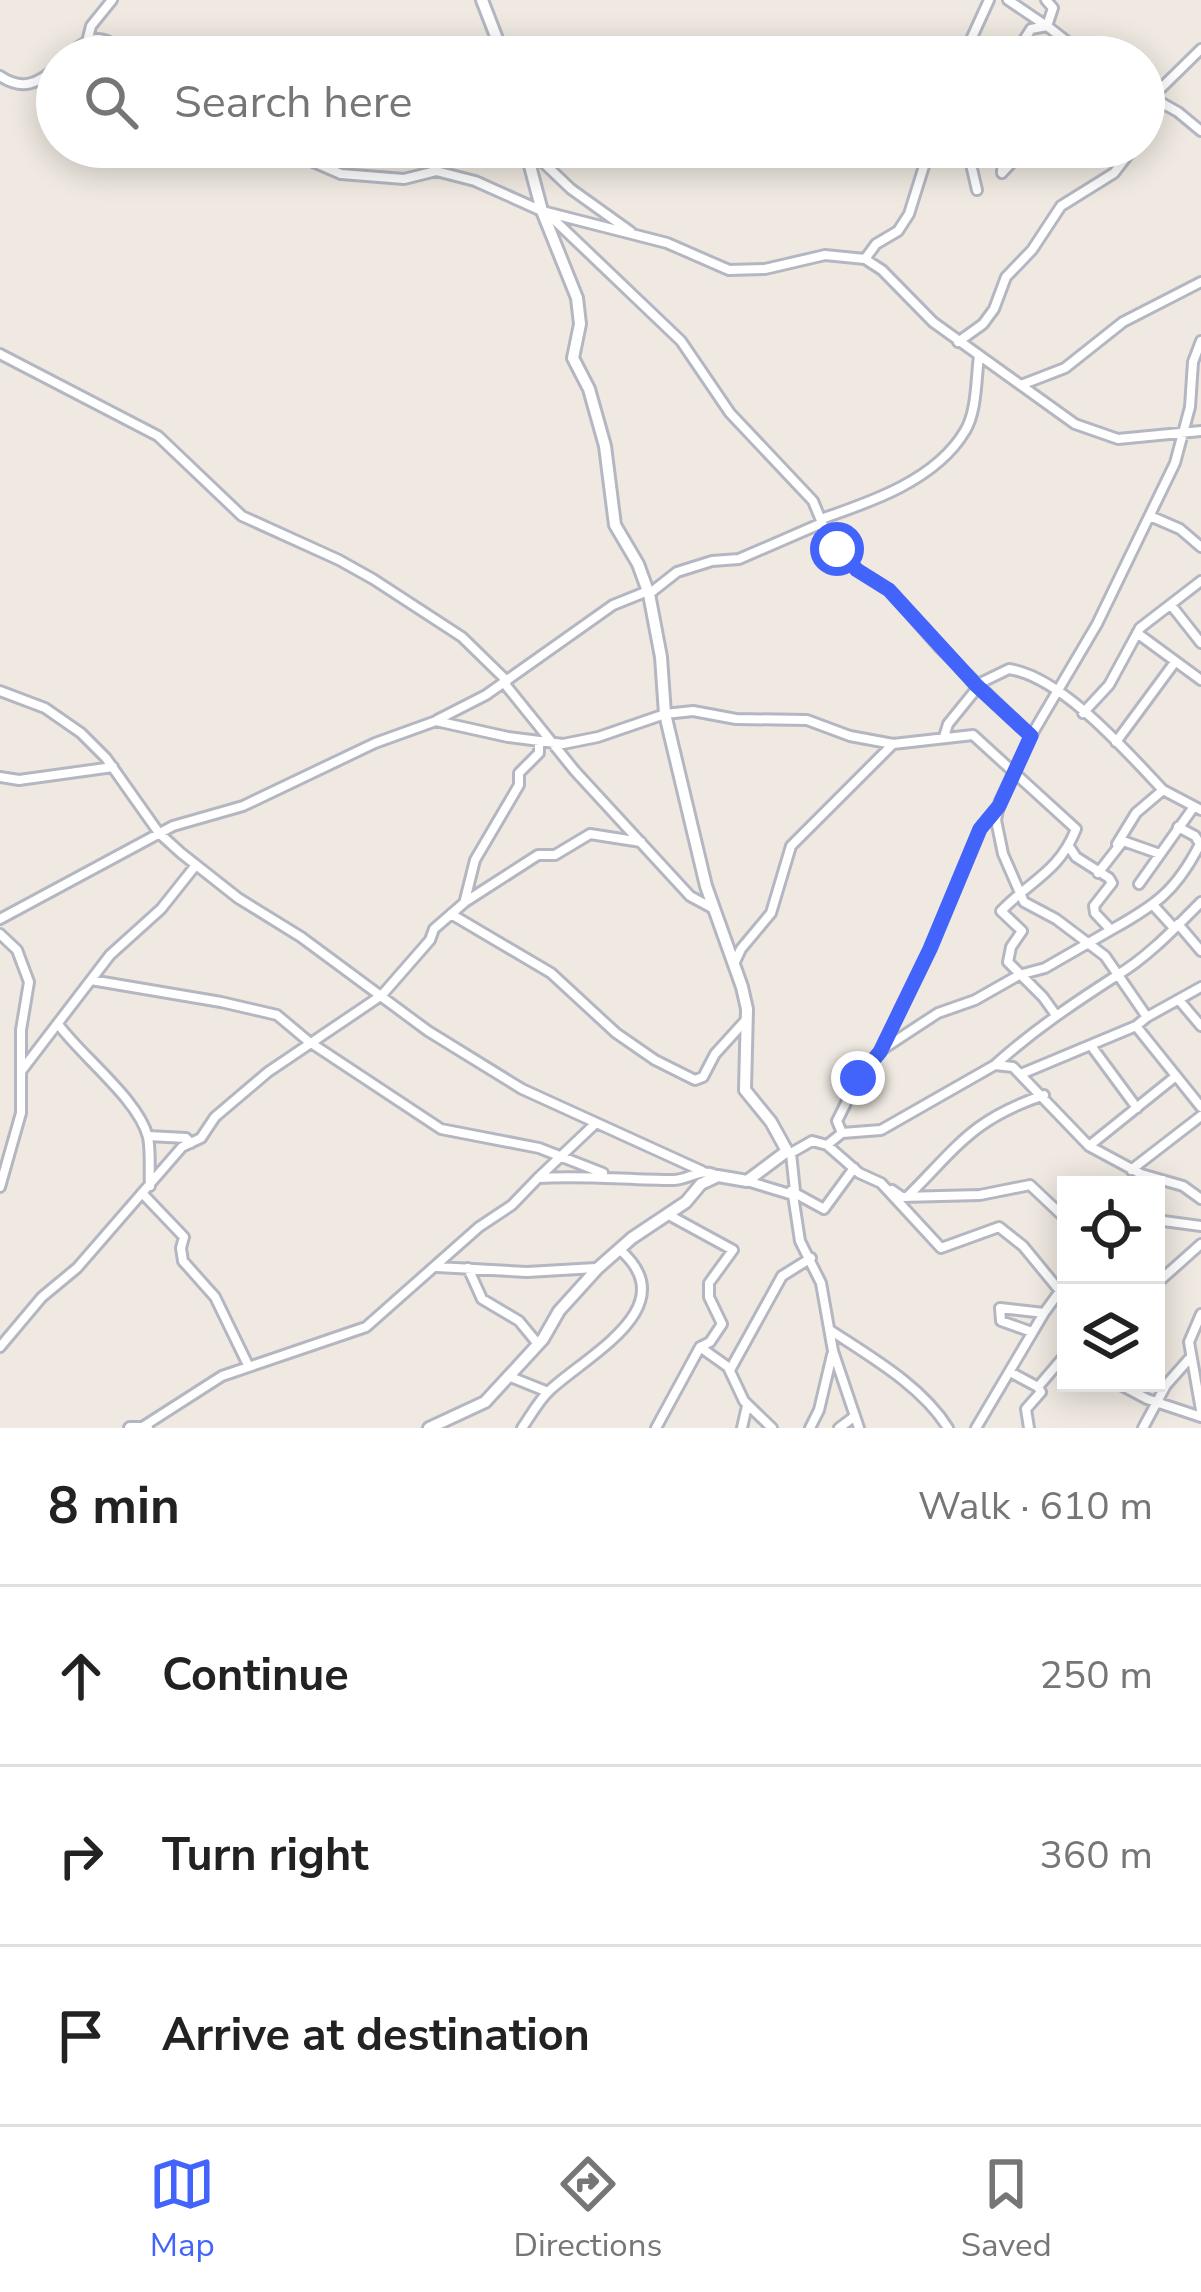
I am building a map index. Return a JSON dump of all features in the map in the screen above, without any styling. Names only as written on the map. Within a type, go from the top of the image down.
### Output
[{"type":"street","points":[[89,36],[112,0]]},
{"type":"street","points":[[482,0],[496,36]]},
{"type":"street","points":[[972,36],[988,0]]},
{"type":"street","points":[[1008,0],[1060,36]]},
{"type":"street","points":[[1047,26],[1053,3]]},
{"type":"street","points":[[1026,36],[1030,29],[1047,26]]},
{"type":"street","points":[[1165,81],[1201,49]]},
{"type":"street","points":[[0,76],[23,86],[36,82]]},
{"type":"street","points":[[1165,107],[1201,131]]},
{"type":"street","points":[[326,168],[340,174],[404,179],[445,173],[502,191],[544,211],[667,243],[736,271],[825,255],[865,259],[958,342],[1075,424],[1107,438],[1135,440],[1201,431]]},
{"type":"street","points":[[532,168],[577,298],[580,324],[574,358],[601,428],[615,525],[638,563],[648,593],[661,657],[665,715],[715,910],[742,987],[745,1090],[789,1152],[790,1191],[800,1240],[821,1283],[833,1351],[859,1428]]},
{"type":"street","points":[[548,168],[632,233]]},
{"type":"street","points":[[865,259],[876,244],[898,231],[909,214],[923,168]]},
{"type":"street","points":[[972,168],[976,190]]},
{"type":"street","points":[[958,342],[976,331],[994,308],[1006,277],[1061,206],[1118,168]]},
{"type":"street","points":[[544,211],[673,331],[730,413],[800,485],[830,542],[857,570],[889,590],[977,686],[1031,736]]},
{"type":"street","points":[[1020,385],[1065,368],[1123,322],[1201,282]]},
{"type":"street","points":[[0,919],[185,821],[258,800],[375,742],[436,721],[505,682],[614,605],[648,593],[677,572],[739,559],[890,493],[941,458],[967,429],[976,331]]},
{"type":"street","points":[[842,1133],[837,1120],[858,1078],[880,1052],[980,829],[999,806],[1031,736],[1097,624],[1175,463],[1201,341]]},
{"type":"street","points":[[0,354],[158,436],[242,517],[373,579],[462,638],[698,904],[715,910]]},
{"type":"street","points":[[1190,402],[1201,410]]},
{"type":"street","points":[[1150,516],[1180,529],[1201,547]]},
{"type":"street","points":[[1083,713],[1108,685],[1137,633],[1201,581]]},
{"type":"street","points":[[1171,605],[1201,643]]},
{"type":"street","points":[[1137,633],[1201,680]]},
{"type":"street","points":[[1116,742],[1174,662]]},
{"type":"street","points":[[944,737],[948,724],[977,686],[1009,669],[1058,691],[1163,790],[1197,809],[1178,827],[1138,884]]},
{"type":"street","points":[[0,691],[67,722],[113,767],[159,833],[196,865],[476,1064],[702,1171],[790,1191],[824,1209],[854,1168]]},
{"type":"street","points":[[436,721],[552,743],[581,742],[665,715],[693,711],[736,719],[807,720],[850,736],[893,744],[973,735],[1076,829],[1070,848],[1038,884],[1001,911],[1022,932],[1011,947],[1008,962],[1056,1016]]},
{"type":"street","points":[[465,902],[476,860],[519,785],[519,773],[539,753],[539,742]]},
{"type":"street","points":[[734,965],[771,913],[791,846],[893,744]]},
{"type":"street","points":[[0,777],[19,780],[113,767]]},
{"type":"street","points":[[1098,873],[1136,814],[1163,790]]},
{"type":"street","points":[[999,806],[999,840],[1024,902],[1035,905],[1105,956],[1147,1017]]},
{"type":"street","points":[[880,1052],[938,1013],[975,1000],[1018,975],[1045,968],[1154,906],[1178,883],[1200,844],[1178,827]]},
{"type":"street","points":[[148,1136],[201,1138],[212,1122],[268,1072],[382,995],[430,940],[434,929],[465,902],[538,855],[555,855],[590,834],[641,842]]},
{"type":"street","points":[[1118,844],[1135,843],[1160,854]]},
{"type":"street","points":[[1070,848],[1112,883],[1094,906],[1111,929]]},
{"type":"street","points":[[22,1070],[110,955],[160,909],[196,865]]},
{"type":"street","points":[[827,1145],[842,1133],[881,1130],[995,1065],[1086,992],[1118,975],[1201,902]]},
{"type":"street","points":[[1154,906],[1201,952]]},
{"type":"street","points":[[451,914],[551,974],[616,1033],[695,1080],[703,1077],[715,1054],[746,1020]]},
{"type":"street","points":[[0,934],[17,950],[29,982],[21,1030],[21,1113],[0,1187]]},
{"type":"street","points":[[92,980],[272,1013],[448,1132],[492,1137],[560,1155],[610,1176]]},
{"type":"street","points":[[1022,1074],[1136,1026],[1201,987]]},
{"type":"street","points":[[1179,1000],[1201,1026]]},
{"type":"street","points":[[0,1347],[42,1297],[146,1196],[149,1184],[148,1136],[124,1096],[80,1054],[58,1024]]},
{"type":"street","points":[[1131,1169],[1201,1112],[1136,1026]]},
{"type":"street","points":[[1092,1047],[1137,1108]]},
{"type":"street","points":[[995,1065],[1013,1067],[1022,1074],[1089,1146],[1131,1169],[1200,1196]]},
{"type":"street","points":[[1089,1146],[1176,1076]]},
{"type":"street","points":[[908,1196],[966,1134],[1001,1110],[1044,1095]]},
{"type":"street","points":[[130,1428],[145,1427],[157,1414],[248,1365],[366,1327],[479,1227],[512,1205],[596,1123]]},
{"type":"street","points":[[149,1184],[189,1140]]},
{"type":"street","points":[[747,1181],[812,1141],[827,1145],[854,1168],[908,1196],[980,1195],[1030,1184],[1057,1210]]},
{"type":"street","points":[[538,1178],[677,1181],[702,1171]]},
{"type":"street","points":[[429,1428],[485,1402],[598,1268],[686,1202],[701,1184],[718,1176]]},
{"type":"street","points":[[880,1183],[941,1248],[999,1227],[1024,1246],[1057,1287]]},
{"type":"street","points":[[146,1196],[184,1237],[183,1261],[215,1297],[248,1365]]},
{"type":"street","points":[[656,1428],[700,1347],[710,1342],[722,1324],[709,1297],[709,1283],[734,1250],[665,1214]]},
{"type":"street","points":[[1165,1221],[1201,1226]]},
{"type":"street","points":[[1157,1284],[1201,1244]]},
{"type":"street","points":[[522,1428],[548,1392],[635,1319],[644,1290],[634,1262],[619,1249]]},
{"type":"street","points":[[730,1370],[782,1276],[811,1258]]},
{"type":"street","points":[[437,1267],[554,1272],[598,1268]]},
{"type":"street","points":[[468,1268],[482,1299],[519,1321],[538,1344]]},
{"type":"street","points":[[976,1428],[1043,1312],[1057,1299]]},
{"type":"street","points":[[1032,1332],[1001,1321],[1000,1308],[1043,1312]]},
{"type":"street","points":[[1136,1392],[1201,1413],[1189,1342],[1201,1314]]},
{"type":"street","points":[[830,1330],[916,1391],[948,1428]]},
{"type":"street","points":[[1143,1428],[1166,1385],[1201,1341]]},
{"type":"street","points":[[700,1347],[730,1370],[747,1405],[772,1428]]},
{"type":"street","points":[[810,1428],[833,1351]]},
{"type":"street","points":[[1038,1387],[1057,1365]]},
{"type":"street","points":[[1010,1372],[1040,1392],[1026,1408],[1029,1428]]},
{"type":"street","points":[[508,1376],[548,1392]]},
{"type":"street","points":[[742,1428],[747,1405]]},
{"type":"street","points":[[839,1428],[855,1416]]},
{"type":"route","points":[[837,549],[857,570],[889,590],[976,685],[1031,736],[999,806],[980,829],[880,1052],[858,1078]]}]
